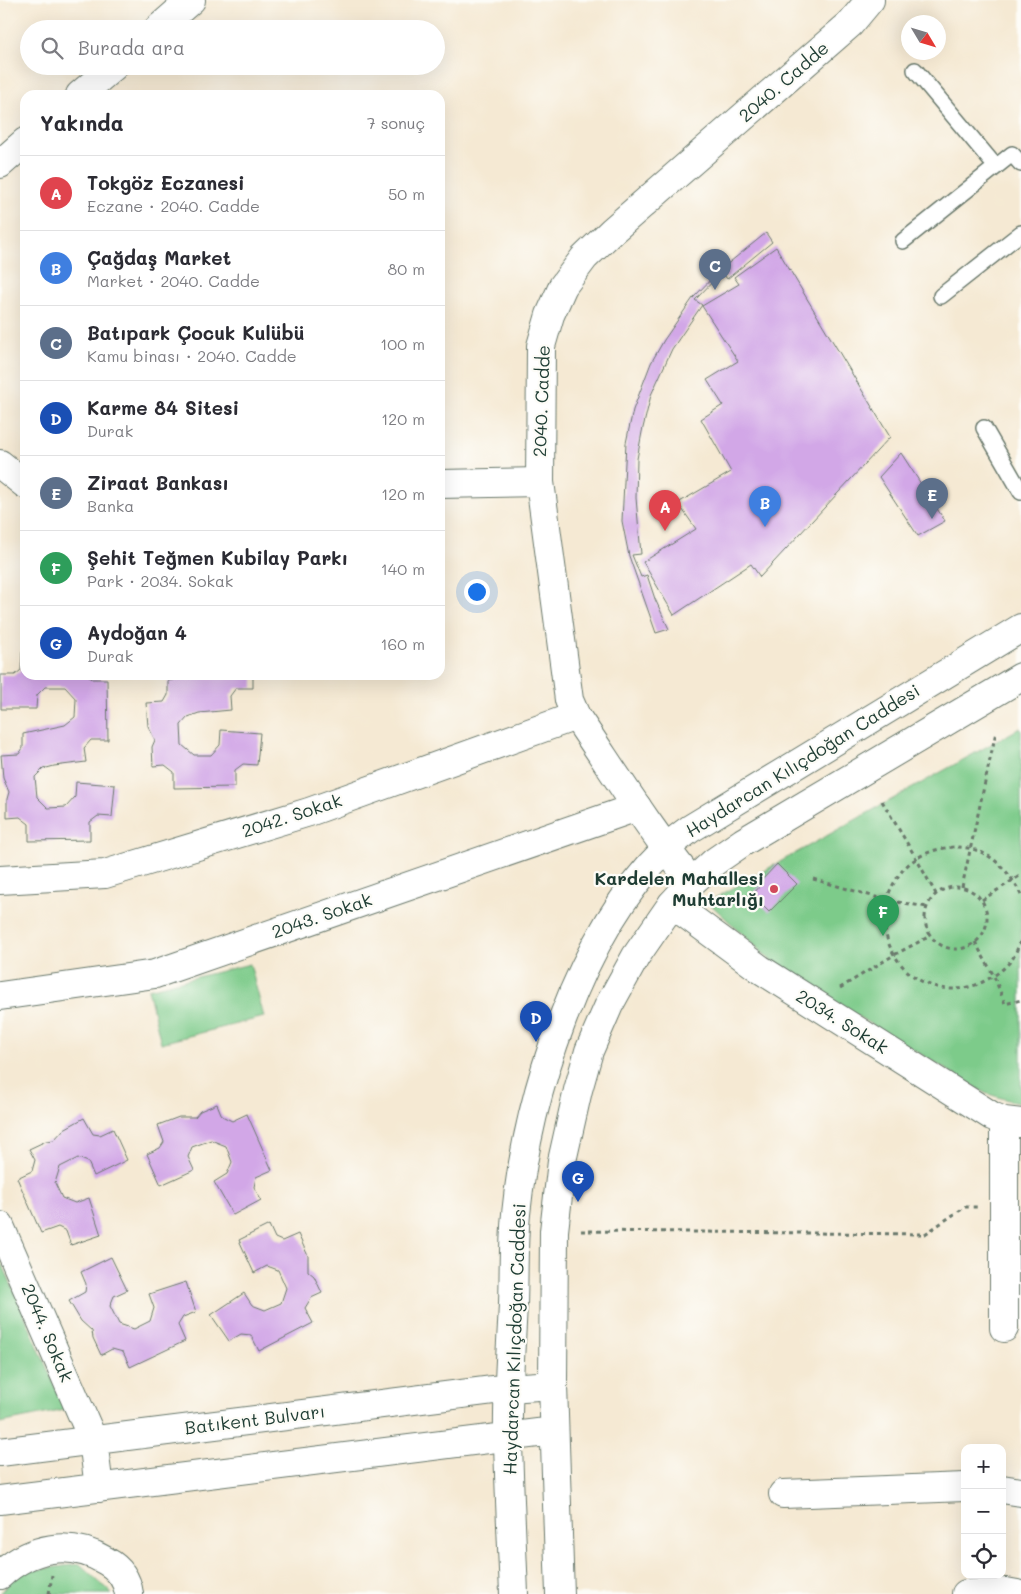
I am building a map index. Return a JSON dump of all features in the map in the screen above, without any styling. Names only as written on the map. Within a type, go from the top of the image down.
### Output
[{"type":"street","points":[[168,20],[191,0]]},
{"type":"street","name":"2040. Cadde","points":[[692,882],[665,849],[576,716],[569,700],[565,682],[540,482],[541,346],[550,315],[564,286],[584,258],[612,231],[850,24],[870,0]]},
{"type":"street","points":[[86,90],[103,75]]},
{"type":"street","points":[[0,164],[20,146]]},
{"type":"street","points":[[0,464],[20,480]]},
{"type":"street","points":[[445,484],[540,482]]},
{"type":"street","name":"Haydarcan Kılıçdoğan Caddesi","points":[[514,1594],[508,1437],[516,1214],[534,1115],[548,1059],[570,1001],[595,947],[614,914],[646,870],[665,849],[690,829],[1021,628]]},
{"type":"street","name":"Haydarcan Kılıçdoğan Caddesi","points":[[560,1594],[553,1385],[554,1231],[562,1161],[589,1051],[609,1005],[636,956],[672,904],[714,862],[743,842],[1021,677]]},
{"type":"street","name":"2042. Sokak","points":[[0,880],[105,874],[309,812],[576,716]]},
{"type":"street","name":"2043. Sokak","points":[[0,996],[156,974],[637,807]]},
{"type":"street","name":"2034. Sokak","points":[[672,904],[760,969],[814,1004],[984,1111],[1012,1122]]},
{"type":"street","points":[[1004,1328],[1013,1208],[1012,1122]]},
{"type":"street","name":"2044. Sokak","points":[[0,1226],[93,1440],[99,1488]]},
{"type":"street","name":"Batıkent Bulvarı","points":[[0,1452],[509,1388],[553,1385]]},
{"type":"street","points":[[0,1500],[554,1431]]},
{"type":"street","points":[[784,1494],[961,1487]]},
{"type":"street","points":[[1006,1490],[1021,1492]]},
{"type":"street","points":[[0,1575],[14,1563],[34,1553],[56,1548],[72,1549],[87,1552],[113,1564],[124,1576],[129,1594]]},
{"type":"street","points":[[966,1594],[1006,1592],[1017,1594]]},
{"type":"lane","points":[[914,70],[996,167]]},
{"type":"lane","points":[[903,241],[1012,154],[1021,164]]},
{"type":"lane","points":[[941,296],[1021,233]]},
{"type":"lane","points":[[984,428],[1021,492]]},
{"type":"path","points":[[962,887],[996,732]]},
{"type":"path","points":[[882,801],[936,894]]},
{"type":"path","points":[[1021,895],[1013,879],[999,863],[980,852],[960,847],[939,849],[916,858],[902,870],[890,888],[884,908],[884,930],[890,950],[903,968],[919,980],[939,988],[960,989],[980,984],[998,974],[1013,958],[1021,941]]},
{"type":"path","points":[[982,900],[1021,875]]},
{"type":"path","points":[[813,878],[886,900],[926,906]]},
{"type":"path","points":[[948,887],[962,887],[976,893],[982,900],[987,910],[987,921],[984,932],[975,942],[958,949],[948,948],[930,936],[926,926],[926,906],[936,894],[948,887]]},
{"type":"path","points":[[814,1004],[894,955],[930,936]]},
{"type":"path","points":[[975,942],[994,976],[1005,1004],[1021,1000]]},
{"type":"path","points":[[554,1231],[925,1234],[965,1207],[1013,1208]]},
{"type":"green space","points":[[1020,728],[1021,1104],[985,1093],[781,970],[708,902]]},
{"type":"green space","points":[[250,964],[264,1017],[161,1043],[148,989]]},
{"type":"green space","points":[[0,1258],[65,1410],[0,1423]]},
{"type":"green space","points":[[80,1564],[112,1594],[0,1594],[18,1572]]},
{"type":"building","points":[[766,233],[772,242],[727,279],[722,272],[695,300],[702,305],[672,349],[651,395],[637,459],[636,498],[641,554],[632,555],[641,577],[647,575],[655,599],[669,629],[656,633],[629,556],[622,521],[626,443],[633,410],[651,363],[664,340],[693,298],[720,270]]},
{"type":"building","points":[[776,247],[890,437],[760,577],[751,564],[674,615],[643,562],[696,529],[678,503],[731,472],[701,419],[723,405],[707,380],[738,361],[702,306],[739,284],[734,277]]},
{"type":"building","points":[[901,453],[945,521],[918,536],[879,477]]},
{"type":"building","points":[[20,671],[20,680],[107,680],[108,740],[91,740],[84,748],[86,762],[43,769],[35,777],[37,797],[48,808],[66,807],[75,797],[76,782],[115,785],[112,817],[98,816],[90,822],[90,840],[29,841],[29,824],[20,817],[7,818],[9,792],[3,778],[1,755],[19,754],[23,748],[23,734],[65,725],[75,717],[76,699],[65,687],[45,687],[37,695],[36,709],[1,709],[1,675],[15,675]]},
{"type":"building","points":[[253,680],[253,688],[236,688],[230,696],[231,710],[199,713],[188,717],[181,725],[182,745],[194,755],[211,755],[220,745],[221,730],[260,733],[257,765],[243,764],[235,770],[235,787],[174,788],[174,772],[165,765],[153,766],[152,747],[155,740],[148,726],[146,703],[164,702],[168,695],[168,681]]},
{"type":"building","name":"Kardelen Mahallesi Muhtarlığı","points":[[777,864],[797,884],[769,912],[752,895],[763,883],[761,881]]},
{"type":"building","points":[[217,1104],[222,1116],[232,1121],[247,1114],[272,1170],[256,1177],[254,1187],[261,1200],[233,1215],[214,1182],[227,1174],[232,1162],[226,1146],[211,1140],[192,1147],[188,1157],[194,1170],[161,1185],[147,1154],[160,1148],[164,1142],[158,1125],[179,1117],[195,1117],[200,1111]]},
{"type":"building","points":[[84,1118],[93,1134],[100,1135],[113,1129],[127,1160],[94,1176],[88,1162],[78,1158],[60,1167],[55,1183],[62,1198],[75,1203],[89,1198],[101,1235],[71,1245],[66,1231],[58,1227],[41,1233],[17,1178],[32,1171],[35,1160],[29,1149],[46,1141],[54,1140],[64,1129]]},
{"type":"building","points":[[269,1225],[275,1238],[282,1241],[298,1234],[308,1256],[308,1271],[314,1276],[322,1293],[311,1298],[305,1308],[313,1323],[259,1351],[251,1335],[241,1334],[229,1341],[211,1315],[244,1293],[252,1305],[265,1310],[281,1303],[286,1288],[278,1270],[267,1266],[254,1273],[239,1240]]},
{"type":"building","points":[[111,1257],[127,1290],[114,1296],[110,1306],[119,1324],[134,1329],[150,1321],[154,1308],[149,1294],[186,1282],[196,1312],[183,1317],[178,1325],[185,1341],[130,1367],[123,1352],[112,1349],[101,1355],[93,1338],[92,1331],[81,1321],[69,1301],[85,1292],[86,1284],[81,1272]]},
{"type":"place","name":"Batıpark Çocuk Kulübü","points":[[715,290]]},
{"type":"place","name":"Ziraat Bankası","points":[[932,519]]},
{"type":"place","name":"Çağdaş Market","points":[[765,527]]},
{"type":"place","name":"Tokgöz Eczanesi","points":[[665,531]]},
{"type":"place","name":"Kardelen Mahallesi Muhtarlığı","points":[[774,889]]},
{"type":"place","name":"Şehit Teğmen Kubilay Parkı","points":[[883,936]]},
{"type":"place","name":"Karme 84 Sitesi","points":[[536,1042]]},
{"type":"place","name":"Aydoğan 4","points":[[578,1202]]}]
